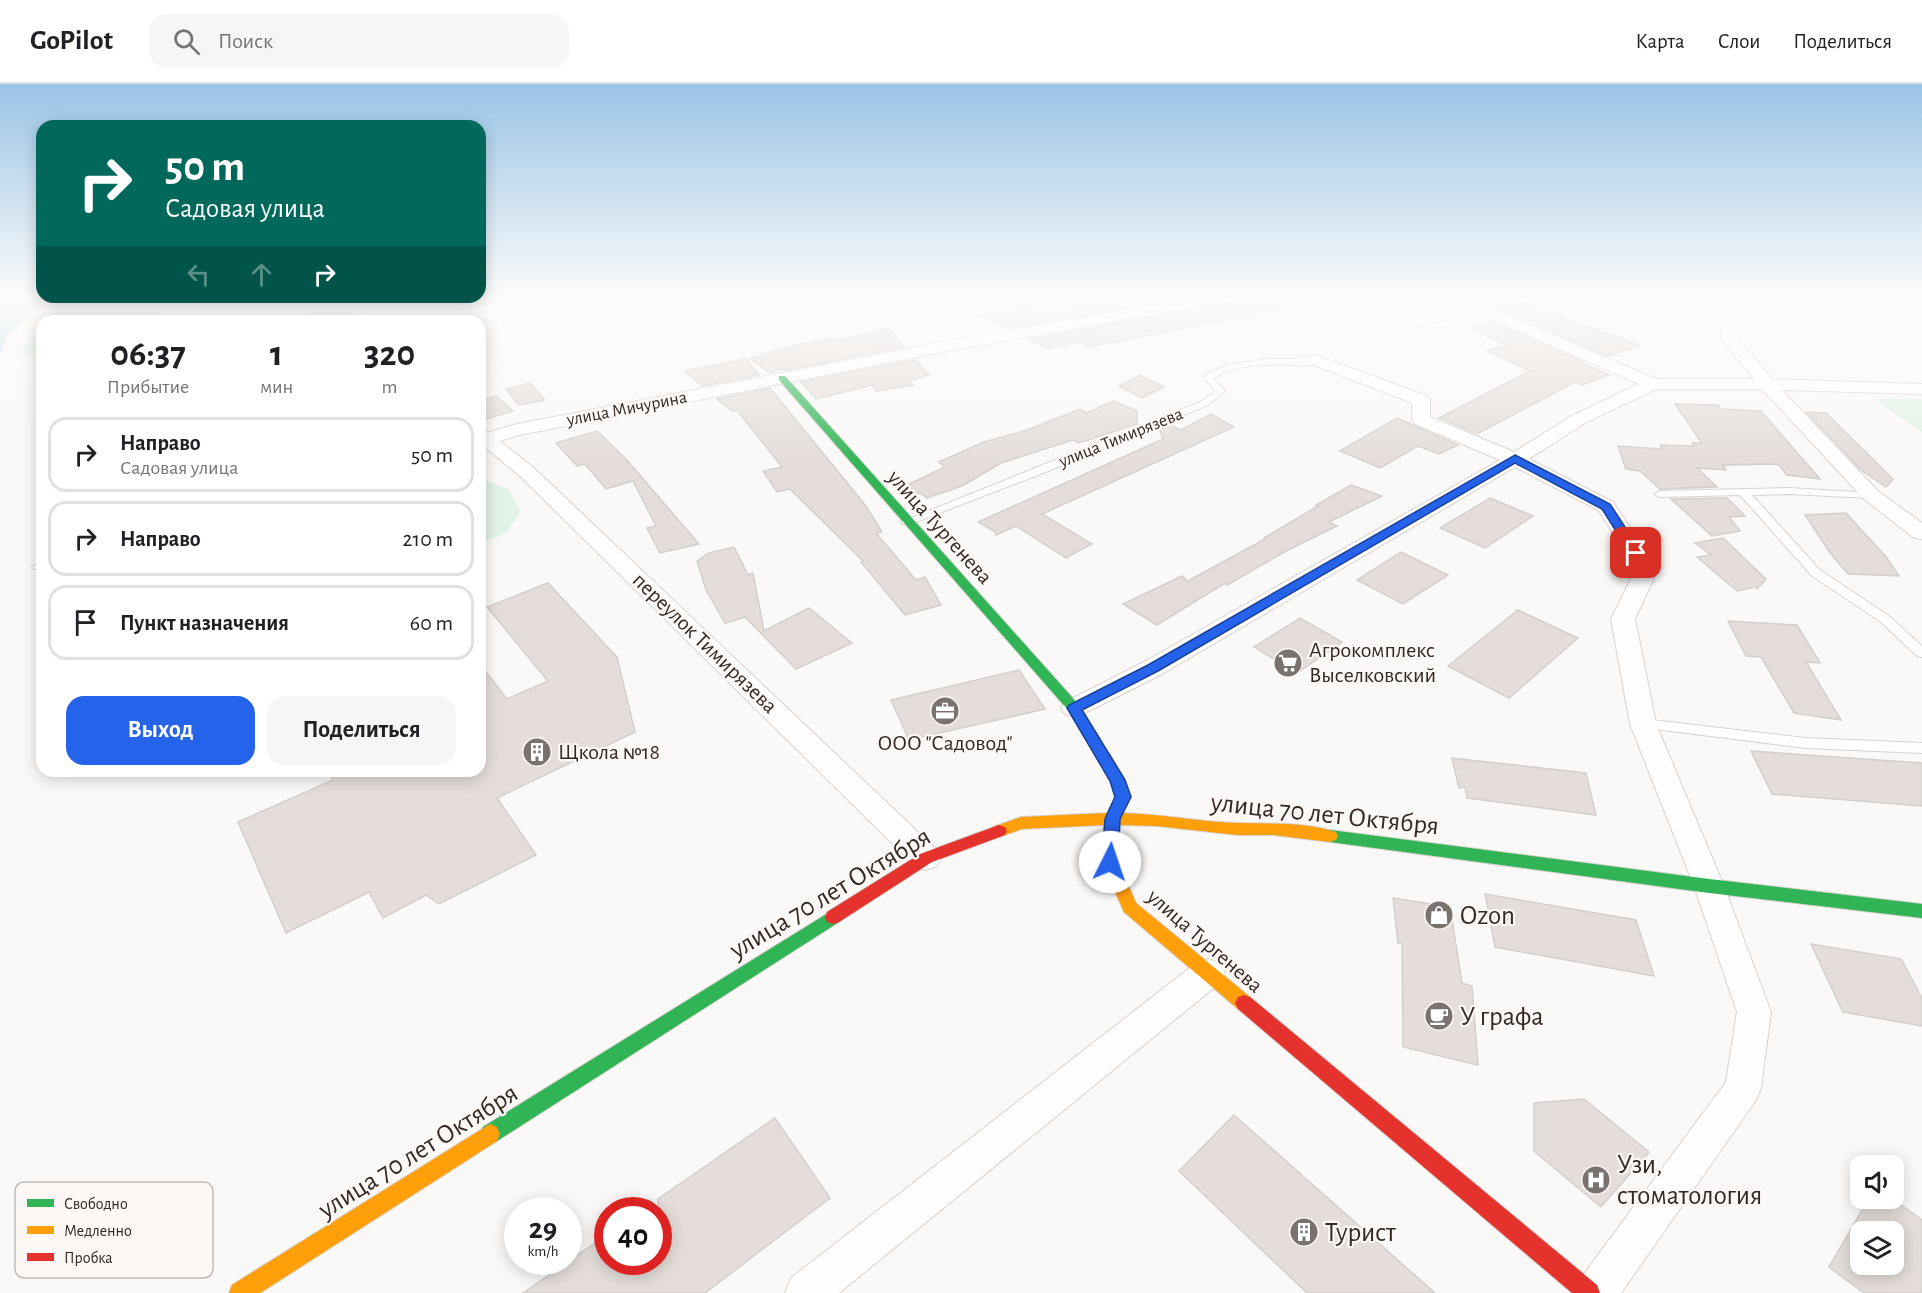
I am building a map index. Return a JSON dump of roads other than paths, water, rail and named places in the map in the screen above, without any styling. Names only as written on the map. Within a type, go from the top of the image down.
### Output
[{"type":"street","name":"улица Мичурина","points":[[486,436],[910,353]]},
{"type":"street","points":[[1583,353],[1653,384],[1767,384],[1922,389]]},
{"type":"street","points":[[1741,353],[1871,495],[1922,532]]},
{"type":"street","points":[[1305,362],[1315,360],[1421,400],[1421,420],[1515,459],[1606,506],[1647,569],[1623,619],[1643,724],[1709,886],[1754,1012],[1743,1089],[1596,1293]]},
{"type":"street","name":"улица Тургенева","points":[[782,378],[907,522],[1074,708],[1118,780],[1123,797],[1112,819],[1110,862],[1130,907],[1589,1293]]},
{"type":"street","points":[[1074,708],[1153,668],[1515,459],[1580,418],[1653,384]]},
{"type":"street","name":"переулок Тимирязева","points":[[486,438],[528,473],[926,858]]},
{"type":"street","name":"улица 70 лет Октября","points":[[240,1293],[926,858],[1021,824],[1112,819],[1156,820],[1237,829],[1273,829],[1709,886],[1922,910]]},
{"type":"street","points":[[806,1293],[1209,973]]},
{"type":"lane","name":"улица Тимирязева","points":[[907,522],[1065,462],[1205,403],[1220,392],[1208,376],[1221,368],[1260,360],[1305,362]]},
{"type":"lane","points":[[1743,492],[1816,573],[1885,619],[1922,653]]},
{"type":"lane","points":[[1659,494],[1743,492],[1871,495]]},
{"type":"lane","points":[[1643,724],[1805,743],[1922,748]]},
{"type":"place","name":"Агрокомплекс Выселковский","points":[[1288,663]]},
{"type":"place","name":"ООО \"Садовод\"","points":[[945,711]]},
{"type":"place","name":"Щкола №18","points":[[537,752]]},
{"type":"place","name":"Ozon","points":[[1439,915]]},
{"type":"place","name":"У графа","points":[[1439,1016]]},
{"type":"place","name":"Узи, стоматология","points":[[1596,1180]]},
{"type":"place","name":"Турист","points":[[1304,1232]]}]
